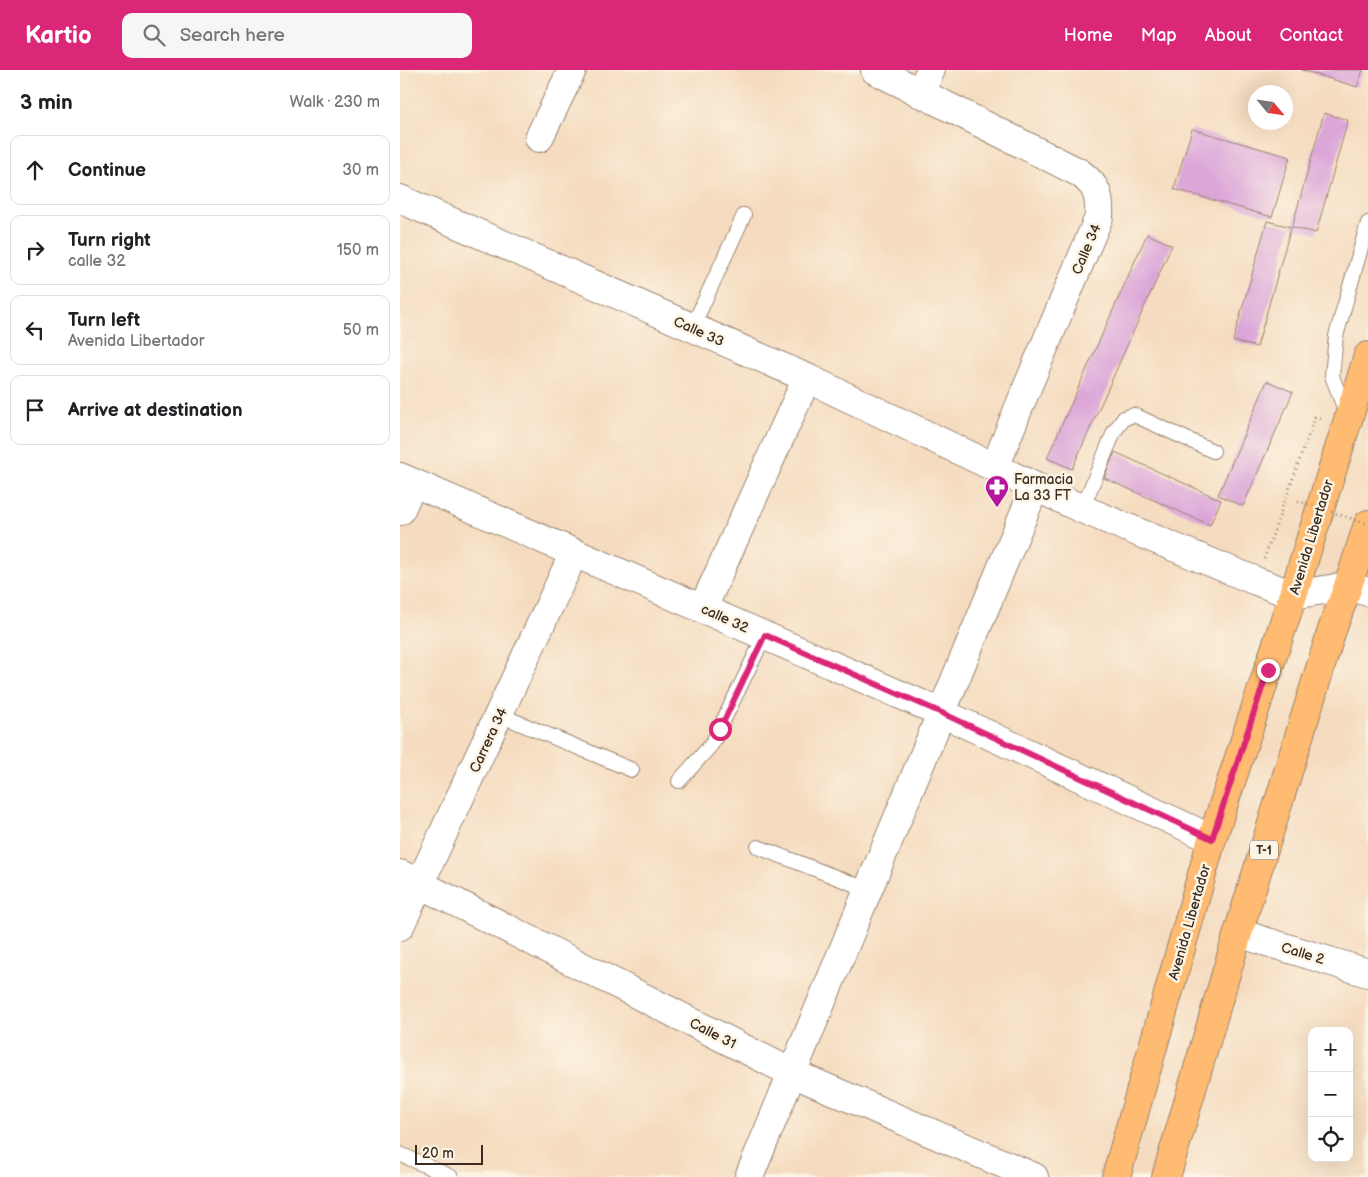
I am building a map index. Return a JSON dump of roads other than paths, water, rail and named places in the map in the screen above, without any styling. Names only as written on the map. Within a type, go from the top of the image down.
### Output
[{"type":"main road","name":"Avenida Libertador","points":[[1116,1177],[1212,839],[1293,595],[1368,356]]},
{"type":"main road","name":"T-1","points":[[1166,1177],[1238,933],[1332,630],[1358,589],[1368,524]]},
{"type":"street","points":[[539,138],[572,70]]},
{"type":"street","name":"Calle 34","points":[[875,70],[925,81],[1080,173],[1092,182],[1100,202],[1099,217],[995,467]]},
{"type":"street","name":"Calle 33","points":[[400,199],[807,378],[1082,509],[1293,595]]},
{"type":"street","points":[[703,608],[807,378]]},
{"type":"street","points":[[400,511],[406,480]]},
{"type":"street","name":"calle 32","points":[[406,480],[942,713],[1212,839]]},
{"type":"street","points":[[749,1177],[1035,487]]},
{"type":"street","name":"Carrera 34","points":[[400,926],[410,879],[500,715],[574,553]]},
{"type":"street","points":[[1293,595],[1358,589]]},
{"type":"street","name":"Calle 31","points":[[410,879],[792,1073],[1034,1177]]},
{"type":"street","name":"Calle 2","points":[[1238,933],[1368,973]]},
{"type":"lane","points":[[692,328],[744,215]]},
{"type":"lane","points":[[1349,418],[1332,376],[1336,336],[1368,223]]},
{"type":"lane","points":[[1082,509],[1114,432],[1124,418],[1134,415],[1213,451]]},
{"type":"lane","points":[[679,781],[712,744],[765,635]]},
{"type":"lane","points":[[500,715],[632,770]]},
{"type":"lane","points":[[758,847],[868,890]]},
{"type":"lane","points":[[400,1154],[451,1177]]},
{"type":"place","name":"Farmacia La 33 FT","points":[[997,508]]}]
